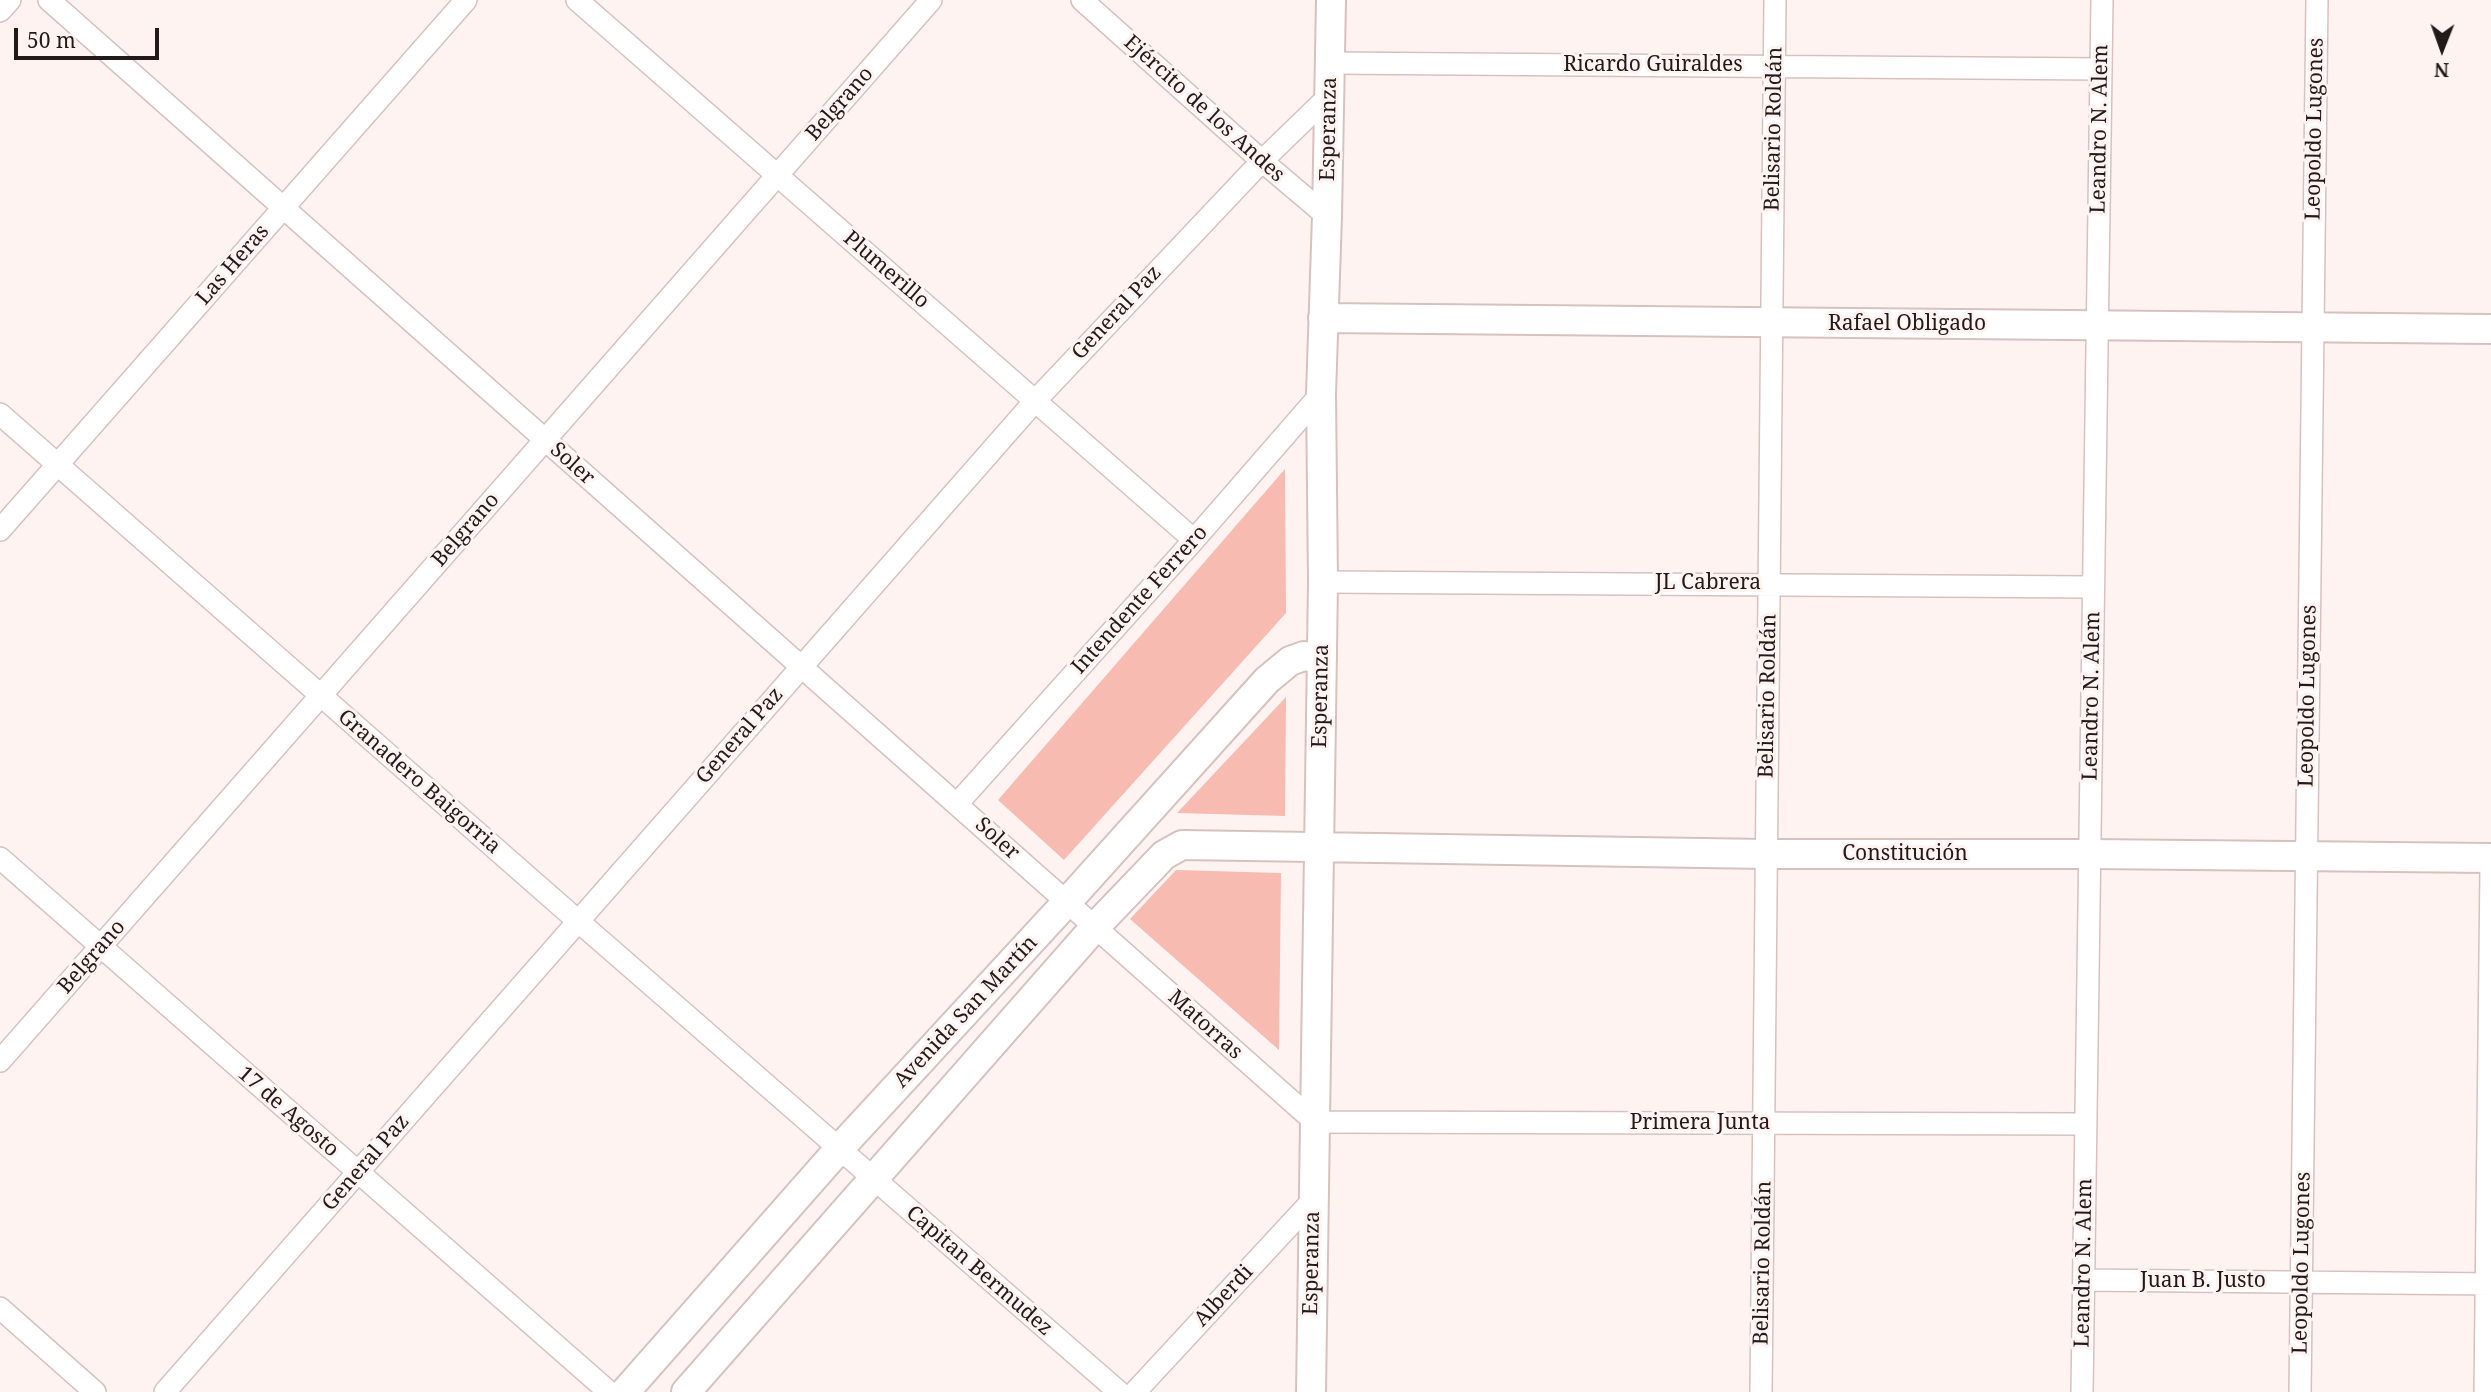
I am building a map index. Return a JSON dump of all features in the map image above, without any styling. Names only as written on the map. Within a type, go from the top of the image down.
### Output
[{"type":"main road","name":"Esperanza","points":[[1311,1392],[1323,582],[1321,394],[1331,0]]},
{"type":"main road","name":"Rafael Obligado","points":[[1323,318],[2491,329]]},
{"type":"main road","name":"Avenida San Martín","points":[[625,1392],[840,1148],[1068,902],[1267,680],[1290,661],[1304,656],[1322,659]]},
{"type":"main road","name":"Avenida San Martín","points":[[686,1392],[1095,928],[1164,855],[1182,845],[1319,847]]},
{"type":"main road","name":"Constitución","points":[[1319,847],[1767,854],[2491,858]]},
{"type":"street","points":[[0,11],[10,0]]},
{"type":"street","name":"Soler","points":[[49,0],[1095,928]]},
{"type":"street","name":"Las Heras","points":[[0,530],[466,0]]},
{"type":"street","name":"Plumerillo","points":[[577,0],[1194,540]]},
{"type":"street","name":"Belgrano","points":[[0,1061],[931,0]]},
{"type":"street","name":"Ejército de los Andes","points":[[1082,0],[1327,216]]},
{"type":"street","name":"Belisario Roldán","points":[[1761,1392],[1776,0]]},
{"type":"street","name":"Leandro N. Alem","points":[[2082,1392],[2102,0]]},
{"type":"street","name":"Leopoldo Lugones","points":[[2300,1392],[2317,0]]},
{"type":"street","name":"Ricardo Guiraldes","points":[[1331,63],[2101,69]]},
{"type":"street","name":"General Paz","points":[[165,1392],[1035,401],[1262,161],[1330,94]]},
{"type":"street","name":"Intendente Ferrero","points":[[957,804],[1321,394]]},
{"type":"street","name":"Granadero Baigorria","points":[[0,414],[840,1148]]},
{"type":"street","name":"JL Cabrera","points":[[1323,582],[2094,587]]},
{"type":"street","name":"17 de Agosto","points":[[0,858],[609,1392]]},
{"type":"street","points":[[2485,1392],[2489,1284],[2491,868]]},
{"type":"street","name":"Matorras","points":[[1095,928],[1315,1122]]},
{"type":"street","name":"Primera Junta","points":[[1315,1122],[2086,1124]]},
{"type":"street","name":"Capitan Bermudez","points":[[840,1148],[1119,1392]]},
{"type":"street","name":"Alberdi","points":[[1135,1392],[1313,1200]]},
{"type":"street","name":"Juan B. Justo","points":[[2084,1280],[2489,1284]]},
{"type":"street","points":[[0,1308],[95,1392]]},
{"type":"shaded area","points":[[1285,469],[1286,613],[1064,860],[998,800]]},
{"type":"shaded area","points":[[1286,697],[1285,816],[1177,813]]},
{"type":"shaded area","points":[[1176,870],[1281,873],[1279,1050],[1130,919]]}]
